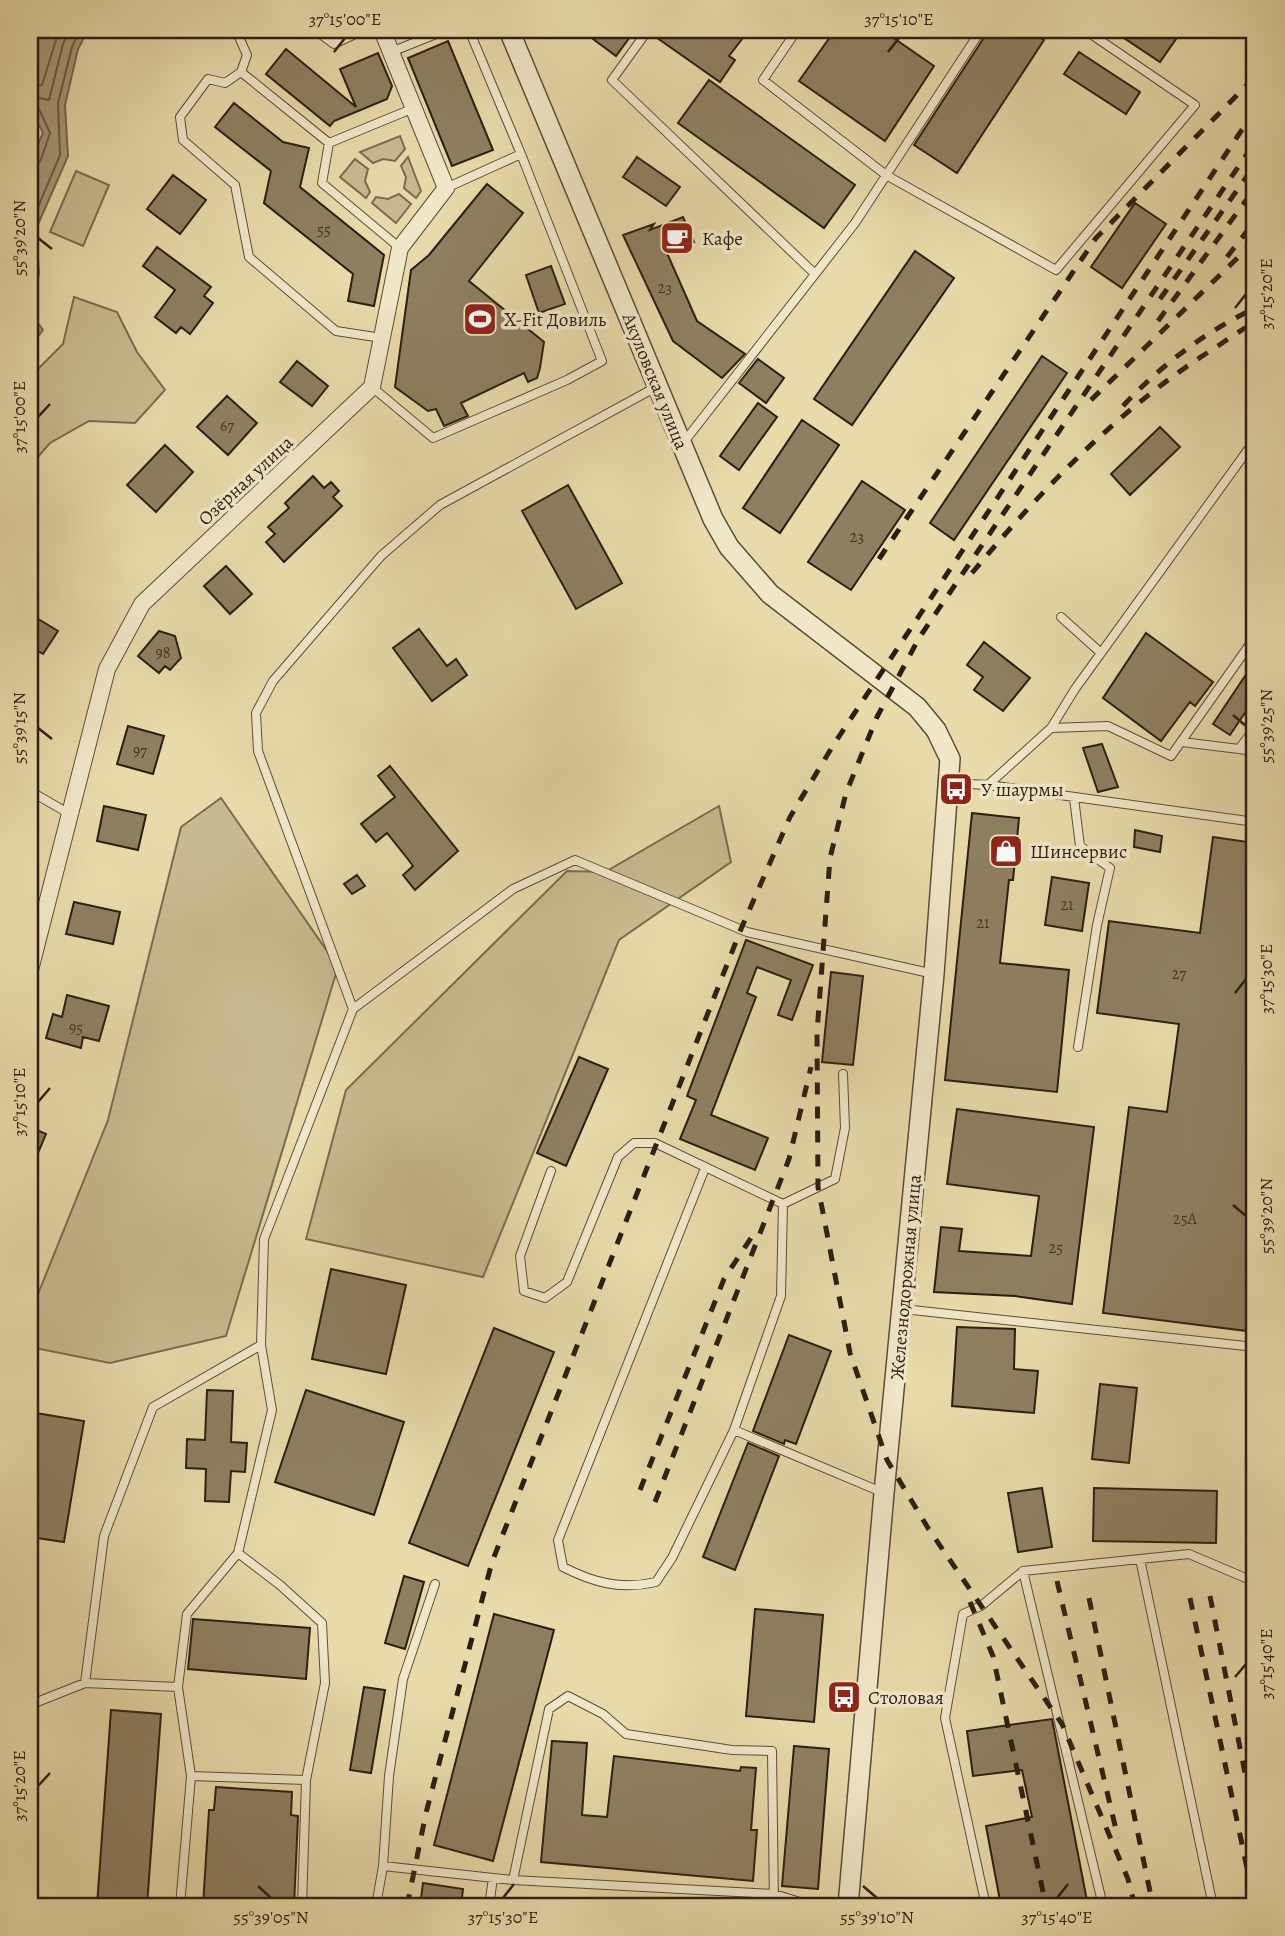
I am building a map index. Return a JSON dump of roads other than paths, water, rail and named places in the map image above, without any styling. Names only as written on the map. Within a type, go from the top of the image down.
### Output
[{"type":"street","points":[[372,387],[400,248],[446,188],[382,30]]},
{"type":"street","name":"Акуловская улица","points":[[509,30],[713,519],[748,571],[770,594],[879,675]]},
{"type":"street","name":"Озёрная улица","points":[[30,970],[107,669],[142,604],[372,387]]},
{"type":"street","name":"Железнодорожная улица","points":[[848,1906],[950,783],[950,759],[936,730],[918,707],[879,675]]},
{"type":"lane","points":[[245,30],[239,37],[247,55],[241,72],[225,83],[208,79],[180,117],[183,140],[235,185],[249,257],[336,331],[382,338]]},
{"type":"lane","points":[[315,30],[334,44],[364,30]]},
{"type":"lane","points":[[391,52],[446,30]]},
{"type":"lane","points":[[372,387],[433,438],[567,380],[602,361],[469,30]]},
{"type":"lane","points":[[648,30],[612,80],[815,274]]},
{"type":"lane","points":[[797,30],[763,80],[886,175],[1056,270],[1195,105],[1085,30]]},
{"type":"lane","points":[[682,445],[855,223],[981,30]]},
{"type":"lane","points":[[241,72],[329,144]]},
{"type":"lane","points":[[329,144],[414,108]]},
{"type":"lane","points":[[329,144],[322,183],[400,248]]},
{"type":"lane","points":[[446,188],[521,154]]},
{"type":"lane","points":[[353,1009],[258,751],[256,712],[273,681],[381,556],[440,505],[659,386]]},
{"type":"lane","points":[[988,785],[1051,728],[1101,653],[1255,440]]},
{"type":"lane","points":[[1061,618],[1101,653]]},
{"type":"lane","points":[[1051,728],[1108,726],[1171,756],[1255,637]]},
{"type":"lane","points":[[1239,749],[1255,728]]},
{"type":"lane","points":[[1182,742],[1255,751]]},
{"type":"lane","points":[[950,783],[988,785],[1255,822]]},
{"type":"lane","points":[[30,791],[68,813]]},
{"type":"lane","points":[[1074,798],[1080,846],[1110,868],[1097,925],[1078,1047]]},
{"type":"lane","points":[[180,1906],[191,1776],[178,1687],[187,1614],[238,1553],[272,1410],[261,1345],[264,1239],[353,1009],[513,888],[575,860],[747,932],[934,974]]},
{"type":"lane","points":[[783,1204],[835,1179],[845,1128],[843,1074]]},
{"type":"lane","points":[[551,1171],[520,1256],[524,1291],[545,1298],[567,1282],[618,1157],[634,1143],[655,1143],[783,1204]]},
{"type":"lane","points":[[705,1168],[558,1540],[563,1567],[589,1580],[632,1588],[656,1582],[672,1558],[734,1430],[781,1296],[783,1204]]},
{"type":"lane","points":[[901,1309],[1255,1347]]},
{"type":"lane","points":[[85,1683],[104,1536],[153,1407],[261,1345]]},
{"type":"lane","points":[[734,1430],[884,1493]]},
{"type":"lane","points":[[238,1553],[281,1585],[322,1623],[325,1683],[306,1780],[302,1906]]},
{"type":"lane","points":[[986,1906],[945,1718],[963,1614],[981,1606],[1023,1571],[1189,1554],[1255,1582]]},
{"type":"lane","points":[[1140,1559],[1213,1906]]},
{"type":"lane","points":[[1023,1571],[1103,1906]]},
{"type":"lane","points":[[376,1906],[383,1866],[389,1776],[402,1679],[435,1584]]},
{"type":"lane","points":[[30,1749],[32,1704],[85,1683],[178,1687]]},
{"type":"lane","points":[[513,1880],[550,1709],[568,1696],[603,1714],[626,1734],[732,1749],[772,1751],[774,1906]]},
{"type":"lane","points":[[191,1776],[306,1780]]},
{"type":"lane","points":[[383,1866],[513,1880],[774,1894],[813,1906]]},
{"type":"lane","points":[[489,1906],[493,1878]]},
{"type":"water","points":[[30,30],[88,30],[78,49],[65,105],[68,156],[36,229],[39,274],[30,307],[30,162],[43,133],[30,107]]},
{"type":"water","points":[[30,312],[43,330],[30,347]]},
{"type":"railway","points":[[879,559],[1096,238],[1255,77]]},
{"type":"railway","points":[[407,1906],[426,1813],[492,1562],[741,929],[790,817],[834,744],[1255,110]]},
{"type":"railway","points":[[1135,1906],[1128,1879],[1062,1724],[928,1528],[887,1460],[850,1353],[818,1187],[817,1033],[830,858],[846,793],[877,717],[919,638],[1255,142]]},
{"type":"railway","points":[[1160,299],[1255,165]]},
{"type":"railway","points":[[1158,321],[1255,188]]},
{"type":"railway","points":[[1227,257],[1255,221]]},
{"type":"railway","points":[[1091,400],[1255,241]]},
{"type":"railway","points":[[1123,406],[1184,351],[1255,308]]},
{"type":"railway","points":[[972,573],[1053,482],[1112,425],[1176,374],[1255,323]]},
{"type":"railway","points":[[655,1502],[789,1159],[811,1067]]},
{"type":"railway","points":[[640,1490],[724,1279],[751,1238]]},
{"type":"railway","points":[[1057,1581],[1118,1838]]},
{"type":"railway","points":[[1210,1596],[1255,1824]]},
{"type":"railway","points":[[1089,1598],[1153,1906]]},
{"type":"railway","points":[[1190,1598],[1255,1906]]},
{"type":"railway","points":[[970,1602],[993,1656],[1046,1906]]},
{"type":"place","name":"Кафе","points":[[677,238]]},
{"type":"place","name":"X-Fit Довиль","points":[[480,319]]},
{"type":"place","name":"У шаурмы","points":[[956,789]]},
{"type":"place","name":"Шинсервис","points":[[1006,851]]},
{"type":"place","name":"Столовая","points":[[844,1697]]}]
